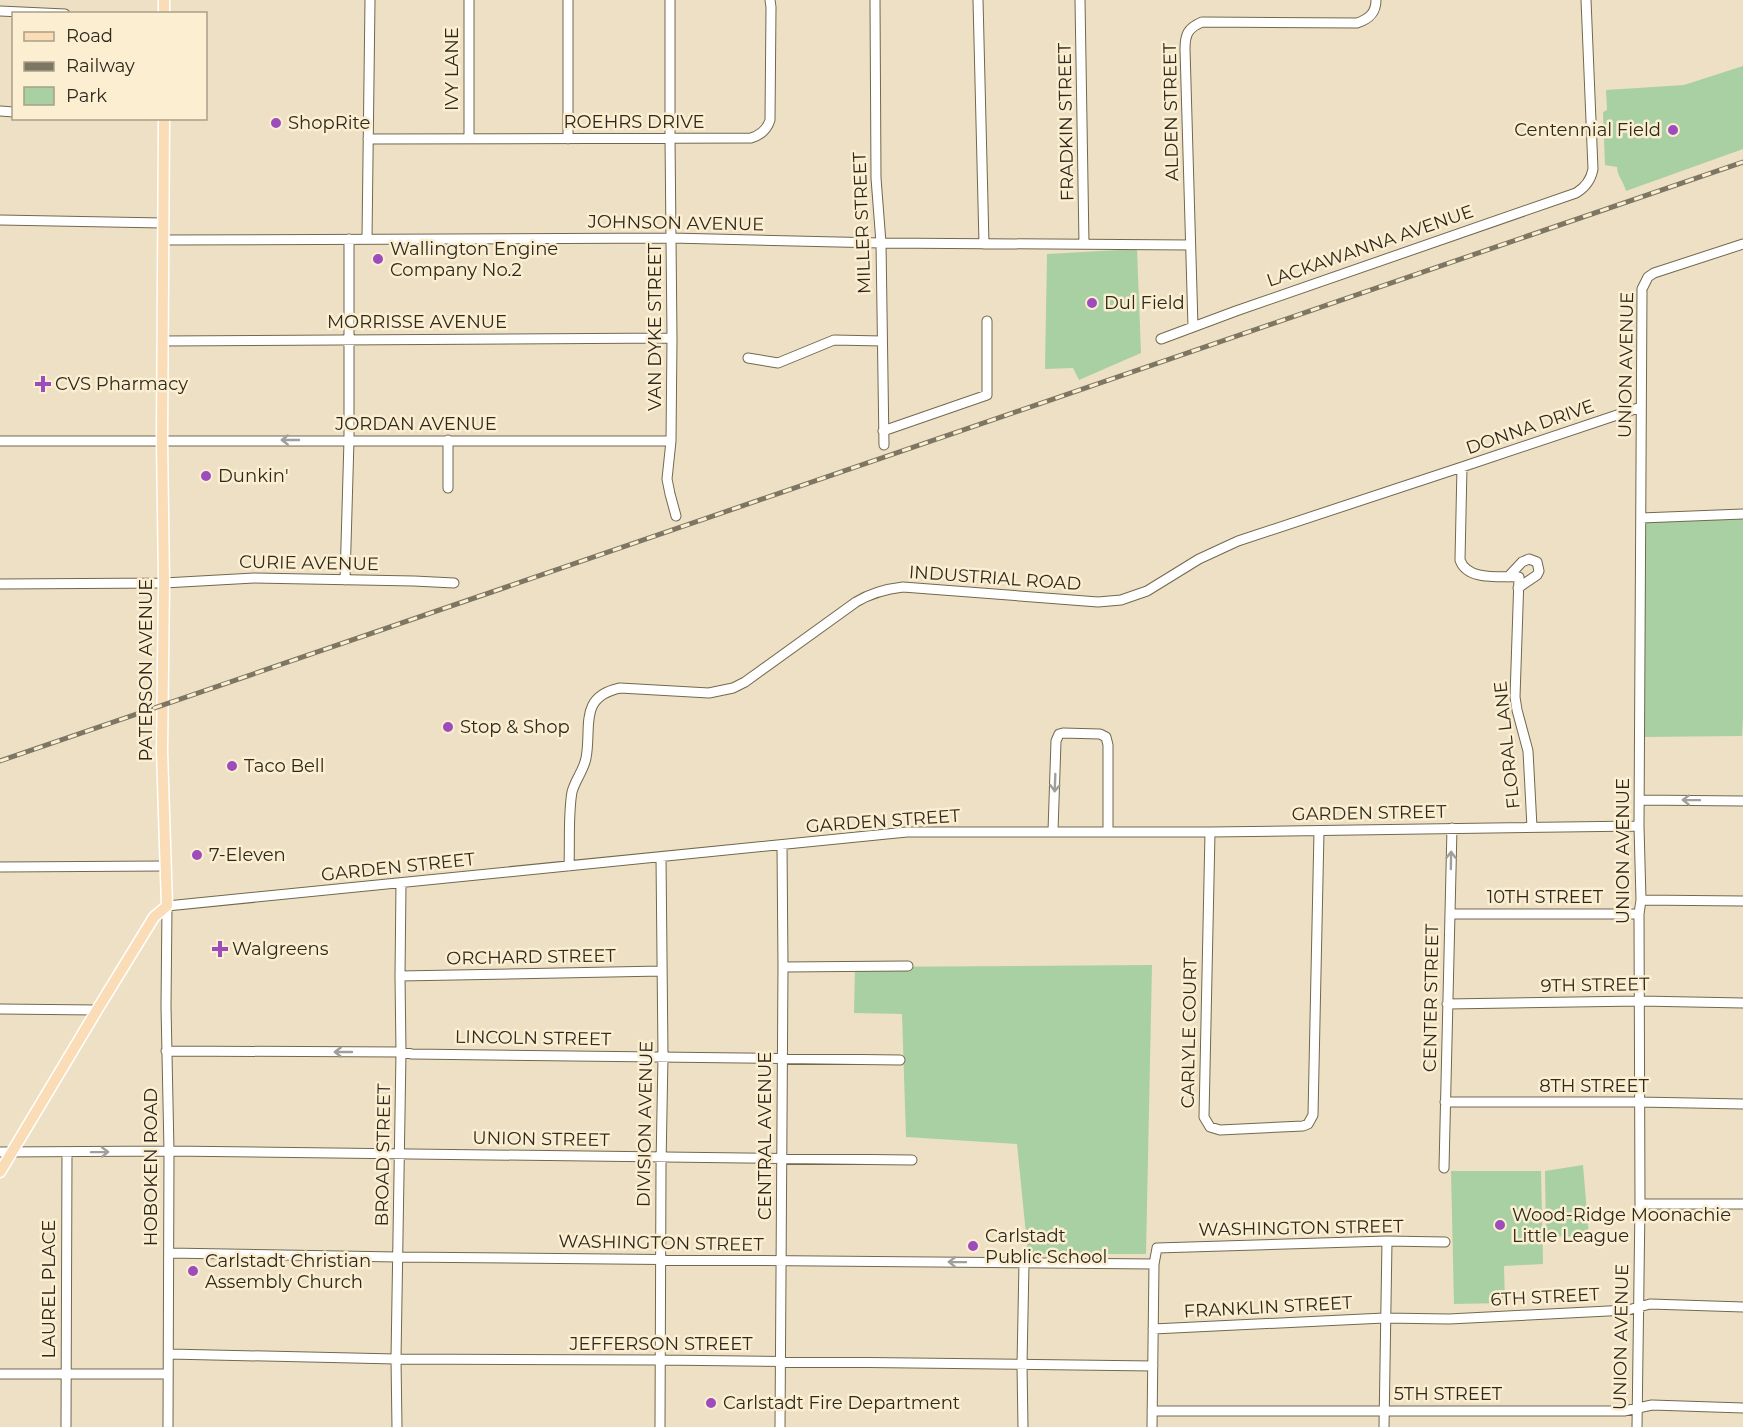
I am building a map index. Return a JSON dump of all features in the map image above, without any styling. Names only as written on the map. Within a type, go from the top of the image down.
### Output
[{"type":"main road","name":"PATERSON AVENUE","points":[[164,120],[162,751],[167,906]]},
{"type":"main road","points":[[0,1173],[154,917],[167,906]]},
{"type":"street","points":[[367,238],[370,0]]},
{"type":"street","name":"IVY LANE","points":[[469,0],[469,139]]},
{"type":"street","points":[[568,0],[568,138]]},
{"type":"street","name":"VAN DYKE STREET","points":[[670,0],[672,338],[671,441],[668,479],[676,516]]},
{"type":"street","name":"ROEHRS DRIVE","points":[[368,139],[751,138],[758,136],[768,126],[770,120],[770,0]]},
{"type":"street","name":"MILLER STREET","points":[[875,0],[876,178],[881,243],[884,445]]},
{"type":"street","points":[[978,0],[984,244]]},
{"type":"street","name":"FRADKIN STREET","points":[[1080,0],[1084,244]]},
{"type":"street","name":"ALDEN STREET","points":[[1193,327],[1185,37],[1188,31],[1202,22],[1358,22],[1370,17],[1376,0]]},
{"type":"street","name":"LACKAWANNA AVENUE","points":[[1161,339],[1576,193],[1588,183],[1593,168],[1586,0]]},
{"type":"street","points":[[0,11],[22,12]]},
{"type":"street","points":[[0,220],[163,224]]},
{"type":"street","name":"JOHNSON AVENUE","points":[[163,240],[671,238],[881,243],[1190,245]]},
{"type":"street","points":[[345,580],[349,440],[349,239]]},
{"type":"street","name":"UNION AVENUE","points":[[1637,1427],[1640,1204],[1639,914],[1641,900],[1639,826],[1642,289],[1648,277],[1654,273],[1743,243]]},
{"type":"street","points":[[883,432],[987,395],[987,321]]},
{"type":"street","name":"MORRISSE AVENUE","points":[[162,341],[672,338]]},
{"type":"street","points":[[748,358],[778,363],[834,340],[882,341]]},
{"type":"street","name":"DONNA DRIVE","points":[[1462,468],[1641,406]]},
{"type":"street","points":[[448,440],[448,488]]},
{"type":"street","name":"JORDAN AVENUE","points":[[0,441],[671,441]]},
{"type":"street","points":[[1462,468],[1460,560],[1462,566],[1465,570],[1475,574],[1519,578],[1518,588]]},
{"type":"street","name":"INDUSTRIAL ROAD","points":[[569,866],[572,792],[576,779],[586,762],[589,714],[597,699],[612,690],[620,688],[709,693],[732,688],[745,682],[856,602],[888,589],[903,587],[1098,602],[1127,598],[1147,591],[1199,559],[1238,541],[1462,468]]},
{"type":"street","points":[[1641,518],[1743,514]]},
{"type":"street","points":[[1508,577],[1525,560],[1537,562],[1539,571],[1537,575],[1518,588]]},
{"type":"street","name":"CURIE AVENUE","points":[[0,584],[164,583],[254,578],[454,583]]},
{"type":"street","name":"FLORAL LANE","points":[[1518,588],[1515,697],[1528,751],[1532,826]]},
{"type":"street","points":[[1053,831],[1056,741],[1059,734],[1063,733],[1100,734],[1106,737],[1108,745],[1108,831]]},
{"type":"street","points":[[1640,800],[1743,801]]},
{"type":"street","name":"GARDEN STREET","points":[[167,906],[907,832],[1210,832],[1639,826]]},
{"type":"street","name":"CENTER STREET","points":[[1444,1168],[1452,828]]},
{"type":"street","name":"CARLYLE COURT","points":[[1210,832],[1204,1118],[1210,1127],[1220,1130],[1303,1126],[1311,1120],[1313,1115],[1319,831]]},
{"type":"street","name":"CENTRAL AVENUE","points":[[780,1427],[782,845]]},
{"type":"street","name":"DIVISION AVENUE","points":[[660,1427],[663,1056],[661,857]]},
{"type":"street","points":[[0,867],[165,866]]},
{"type":"street","name":"BROAD STREET","points":[[397,1427],[401,884]]},
{"type":"street","points":[[1641,900],[1743,901]]},
{"type":"street","name":"HOBOKEN ROAD","points":[[167,906],[168,1427]]},
{"type":"street","name":"10TH STREET","points":[[1450,914],[1639,914]]},
{"type":"street","points":[[783,967],[908,966]]},
{"type":"street","name":"ORCHARD STREET","points":[[399,976],[662,971]]},
{"type":"street","name":"9TH STREET","points":[[1447,1004],[1640,1001],[1743,1003]]},
{"type":"street","points":[[0,1009],[97,1010]]},
{"type":"street","name":"LINCOLN STREET","points":[[166,1052],[401,1052],[900,1060]]},
{"type":"street","name":"8TH STREET","points":[[1445,1102],[1743,1104]]},
{"type":"street","name":"UNION STREET","points":[[0,1152],[169,1151],[912,1160]]},
{"type":"street","name":"LAUREL PLACE","points":[[66,1427],[67,1152]]},
{"type":"street","points":[[1640,1204],[1743,1204]]},
{"type":"street","points":[[1384,1427],[1387,1241]]},
{"type":"street","name":"WASHINGTON STREET","points":[[169,1252],[397,1257],[1154,1264],[1157,1248],[1387,1241],[1445,1242]]},
{"type":"street","points":[[1023,1427],[1024,1263]]},
{"type":"street","points":[[1152,1427],[1154,1264]]},
{"type":"street","name":"6TH STREET","points":[[1384,1318],[1458,1318],[1628,1310],[1650,1304],[1743,1307]]},
{"type":"street","name":"FRANKLIN STREET","points":[[1153,1329],[1384,1318]]},
{"type":"street","name":"JEFFERSON STREET","points":[[169,1354],[396,1359],[1153,1366]]},
{"type":"street","points":[[0,1374],[168,1374]]},
{"type":"street","name":"5TH STREET","points":[[1152,1411],[1624,1411],[1652,1406],[1743,1408]]},
{"type":"green space","name":"Centennial Field","points":[[1743,66],[1743,149],[1626,191],[1617,167],[1605,165],[1603,112],[1607,110],[1606,90],[1684,85]]},
{"type":"green space","name":"Dul Field","points":[[1137,249],[1141,353],[1079,380],[1073,368],[1045,369],[1047,254]]},
{"type":"green space","points":[[1743,513],[1742,736],[1642,737],[1644,515]]},
{"type":"green space","points":[[1152,965],[1146,1254],[1028,1254],[1017,1144],[906,1137],[902,1014],[854,1013],[855,967]]},
{"type":"green space","points":[[1583,1165],[1589,1237],[1546,1236],[1545,1171]]},
{"type":"green space","points":[[1451,1171],[1541,1171],[1543,1264],[1504,1266],[1505,1303],[1454,1304]]},
{"type":"railway","points":[[0,761],[1743,162]]},
{"type":"place","name":"ShopRite","points":[[276,123]]},
{"type":"place","name":"Centennial Field","points":[[1673,130]]},
{"type":"place","name":"Wallington Engine Company No.2","points":[[378,259]]},
{"type":"place","name":"Dul Field","points":[[1092,303]]},
{"type":"place","name":"CVS Pharmacy","points":[[43,384]]},
{"type":"place","name":"Dunkin'","points":[[206,476]]},
{"type":"place","name":"Stop & Shop","points":[[448,727]]},
{"type":"place","name":"Taco Bell","points":[[232,766]]},
{"type":"place","name":"7-Eleven","points":[[197,855]]},
{"type":"place","name":"Walgreens","points":[[220,949]]},
{"type":"place","name":"Wood-Ridge Moonachie Little League","points":[[1500,1225]]},
{"type":"place","name":"Carlstadt Public School","points":[[973,1246]]},
{"type":"place","name":"Carlstadt Christian Assembly Church","points":[[193,1271]]},
{"type":"place","name":"Carlstadt Fire Department","points":[[711,1403]]}]
